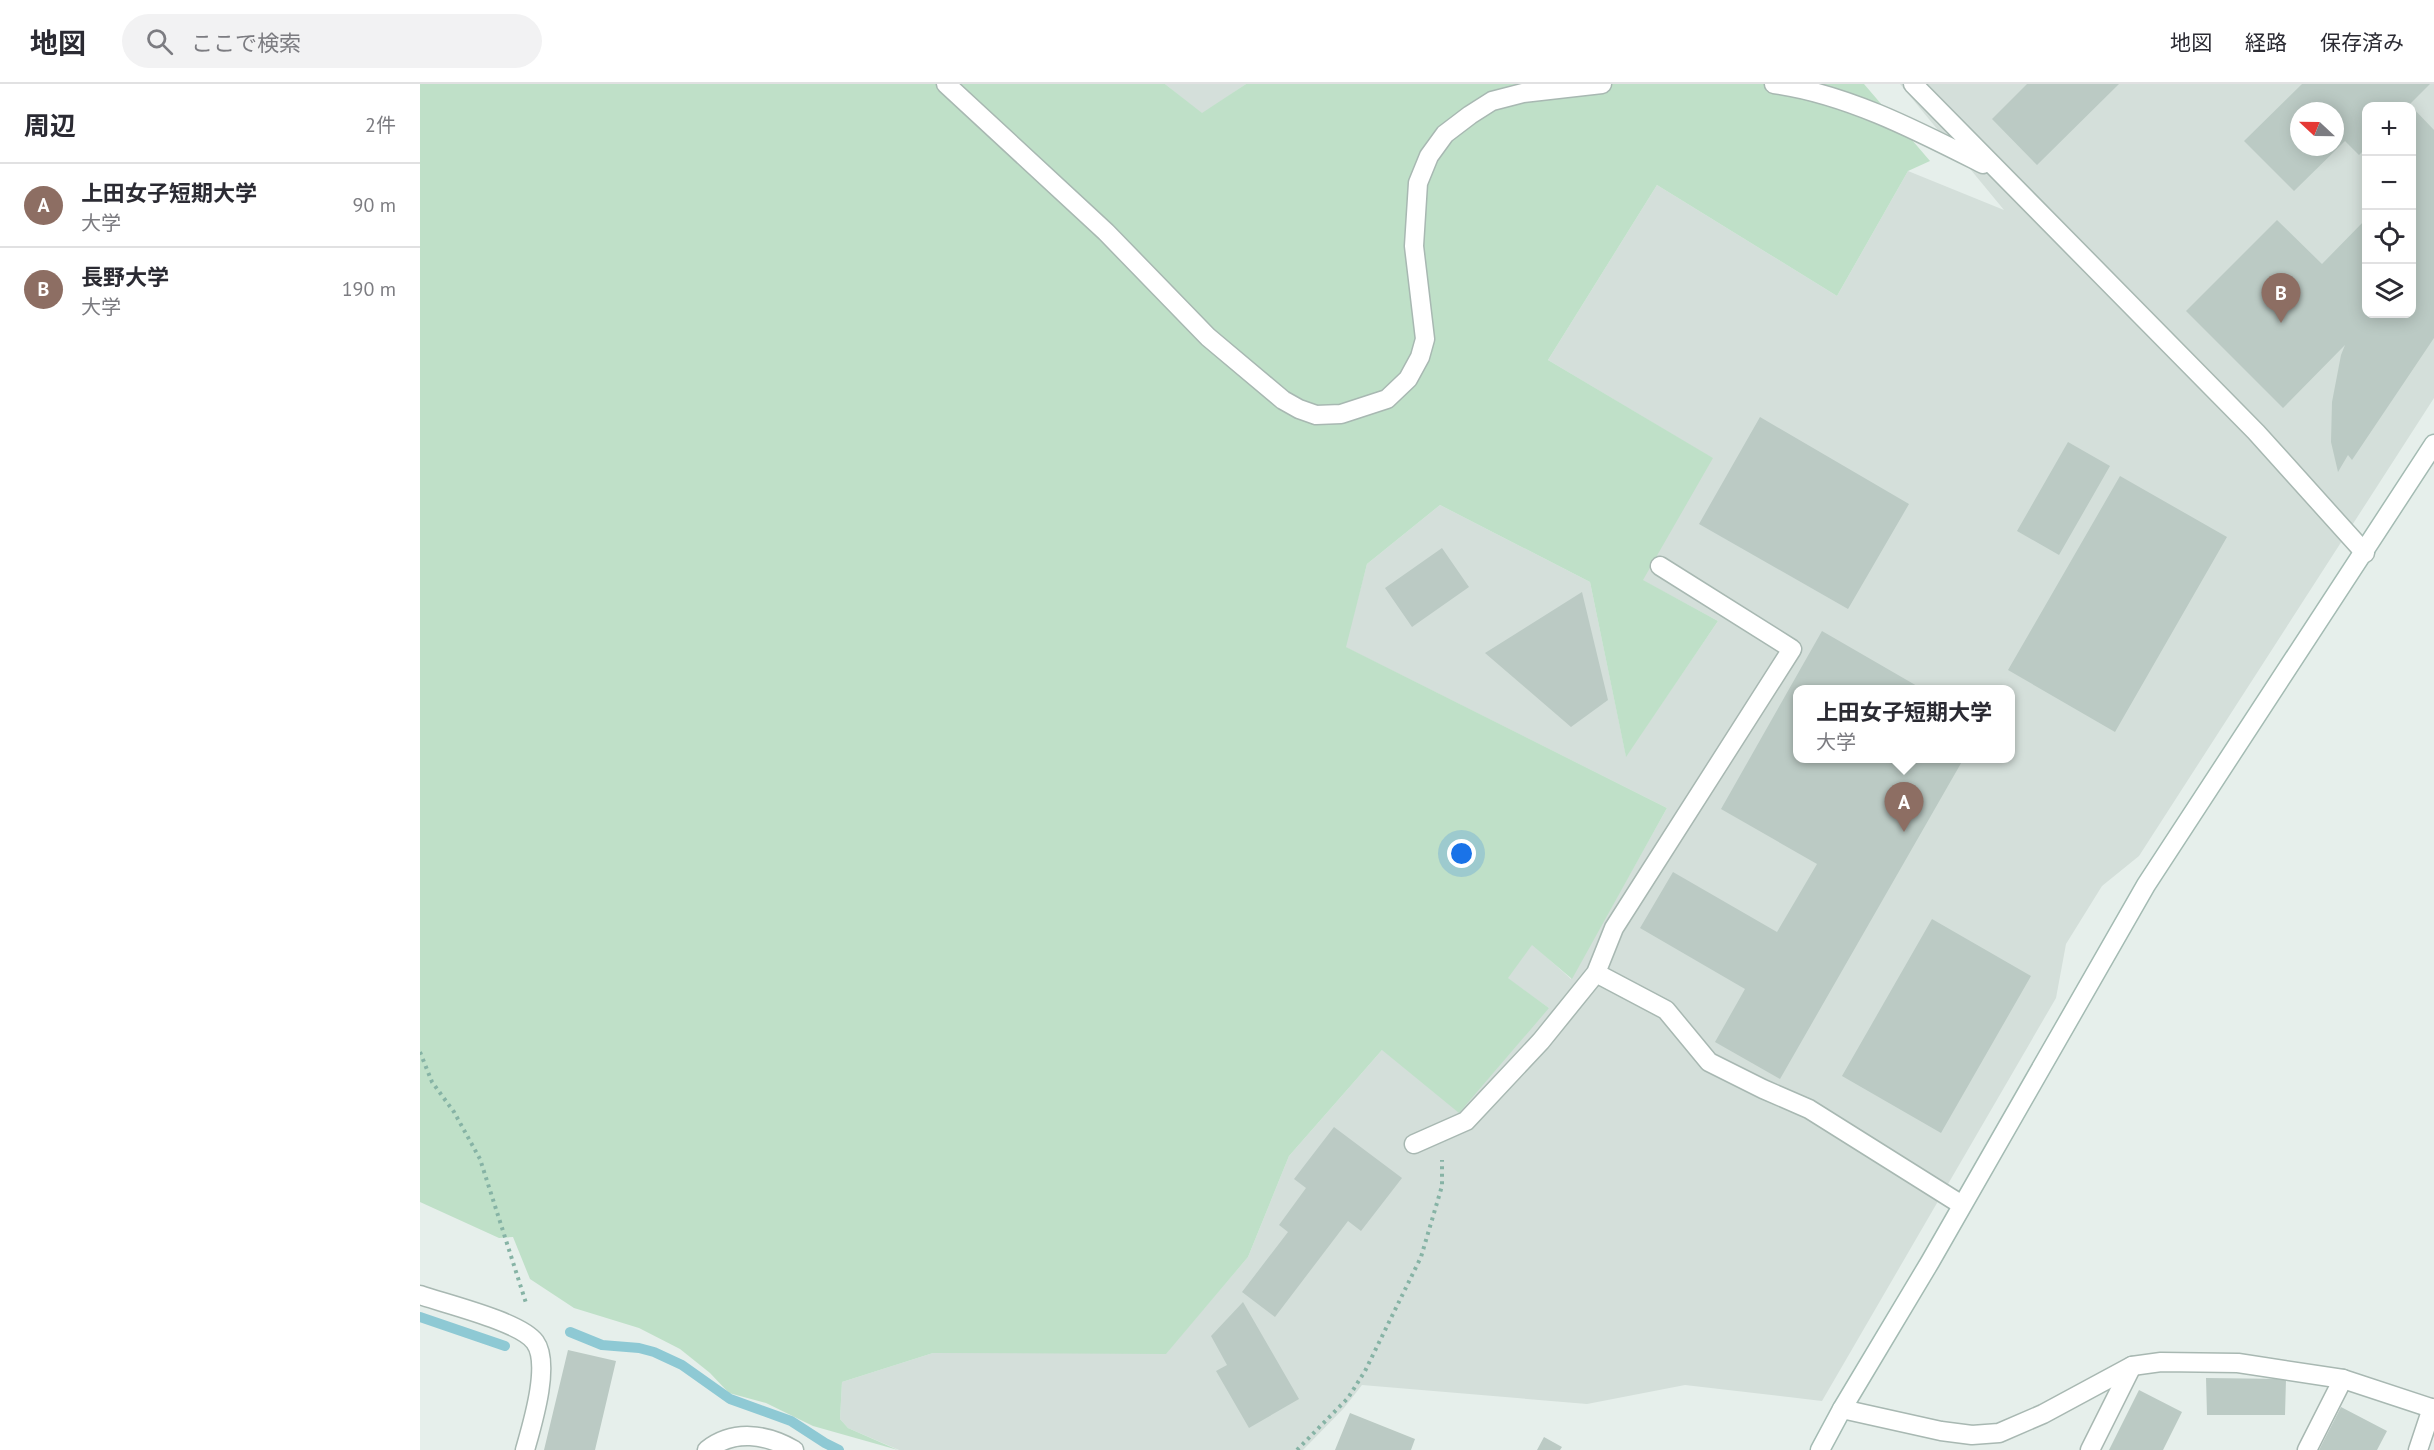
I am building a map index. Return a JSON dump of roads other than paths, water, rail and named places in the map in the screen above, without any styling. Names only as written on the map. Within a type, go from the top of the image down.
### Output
[{"type":"street","points":[[946,84],[1106,232],[1208,337],[1283,400],[1299,410],[1316,415],[1341,414],[1388,399],[1408,379],[1420,357],[1425,339],[1414,246],[1418,183],[1429,156],[1445,134],[1492,101],[1522,93],[1602,84]]},
{"type":"street","points":[[1774,84],[1816,93],[1866,110],[1934,139],[1998,171]]},
{"type":"street","points":[[1913,84],[2256,432],[2365,553]]},
{"type":"street","points":[[1820,1450],[2146,885],[2365,553],[2434,444]]},
{"type":"street","points":[[1414,1144],[1466,1121],[1541,1041],[1596,973],[1614,928],[1792,649],[1660,566]]},
{"type":"street","points":[[1596,973],[1666,1010],[1709,1062],[1763,1089],[1809,1108],[1962,1205]]},
{"type":"street","points":[[420,1295],[518,1328],[536,1342],[542,1366],[534,1420],[525,1450]]},
{"type":"street","points":[[1842,1409],[1941,1431],[1972,1435],[1999,1433],[2043,1414],[2132,1366],[2161,1362],[2238,1363],[2343,1378],[2433,1408],[2418,1450]]},
{"type":"street","points":[[2090,1450],[2132,1366]]},
{"type":"street","points":[[2307,1450],[2343,1378]]},
{"type":"street","points":[[706,1450],[717,1442],[741,1435],[775,1440],[794,1450]]},
{"type":"waterway","points":[[420,1317],[505,1346]]},
{"type":"waterway","points":[[570,1332],[602,1345],[639,1348],[654,1352],[682,1365],[730,1399],[791,1421],[839,1450]]},
{"type":"place","name":"長野大学","points":[[2281,323]]},
{"type":"place","name":"上田女子短期大学","points":[[1904,832]]}]
